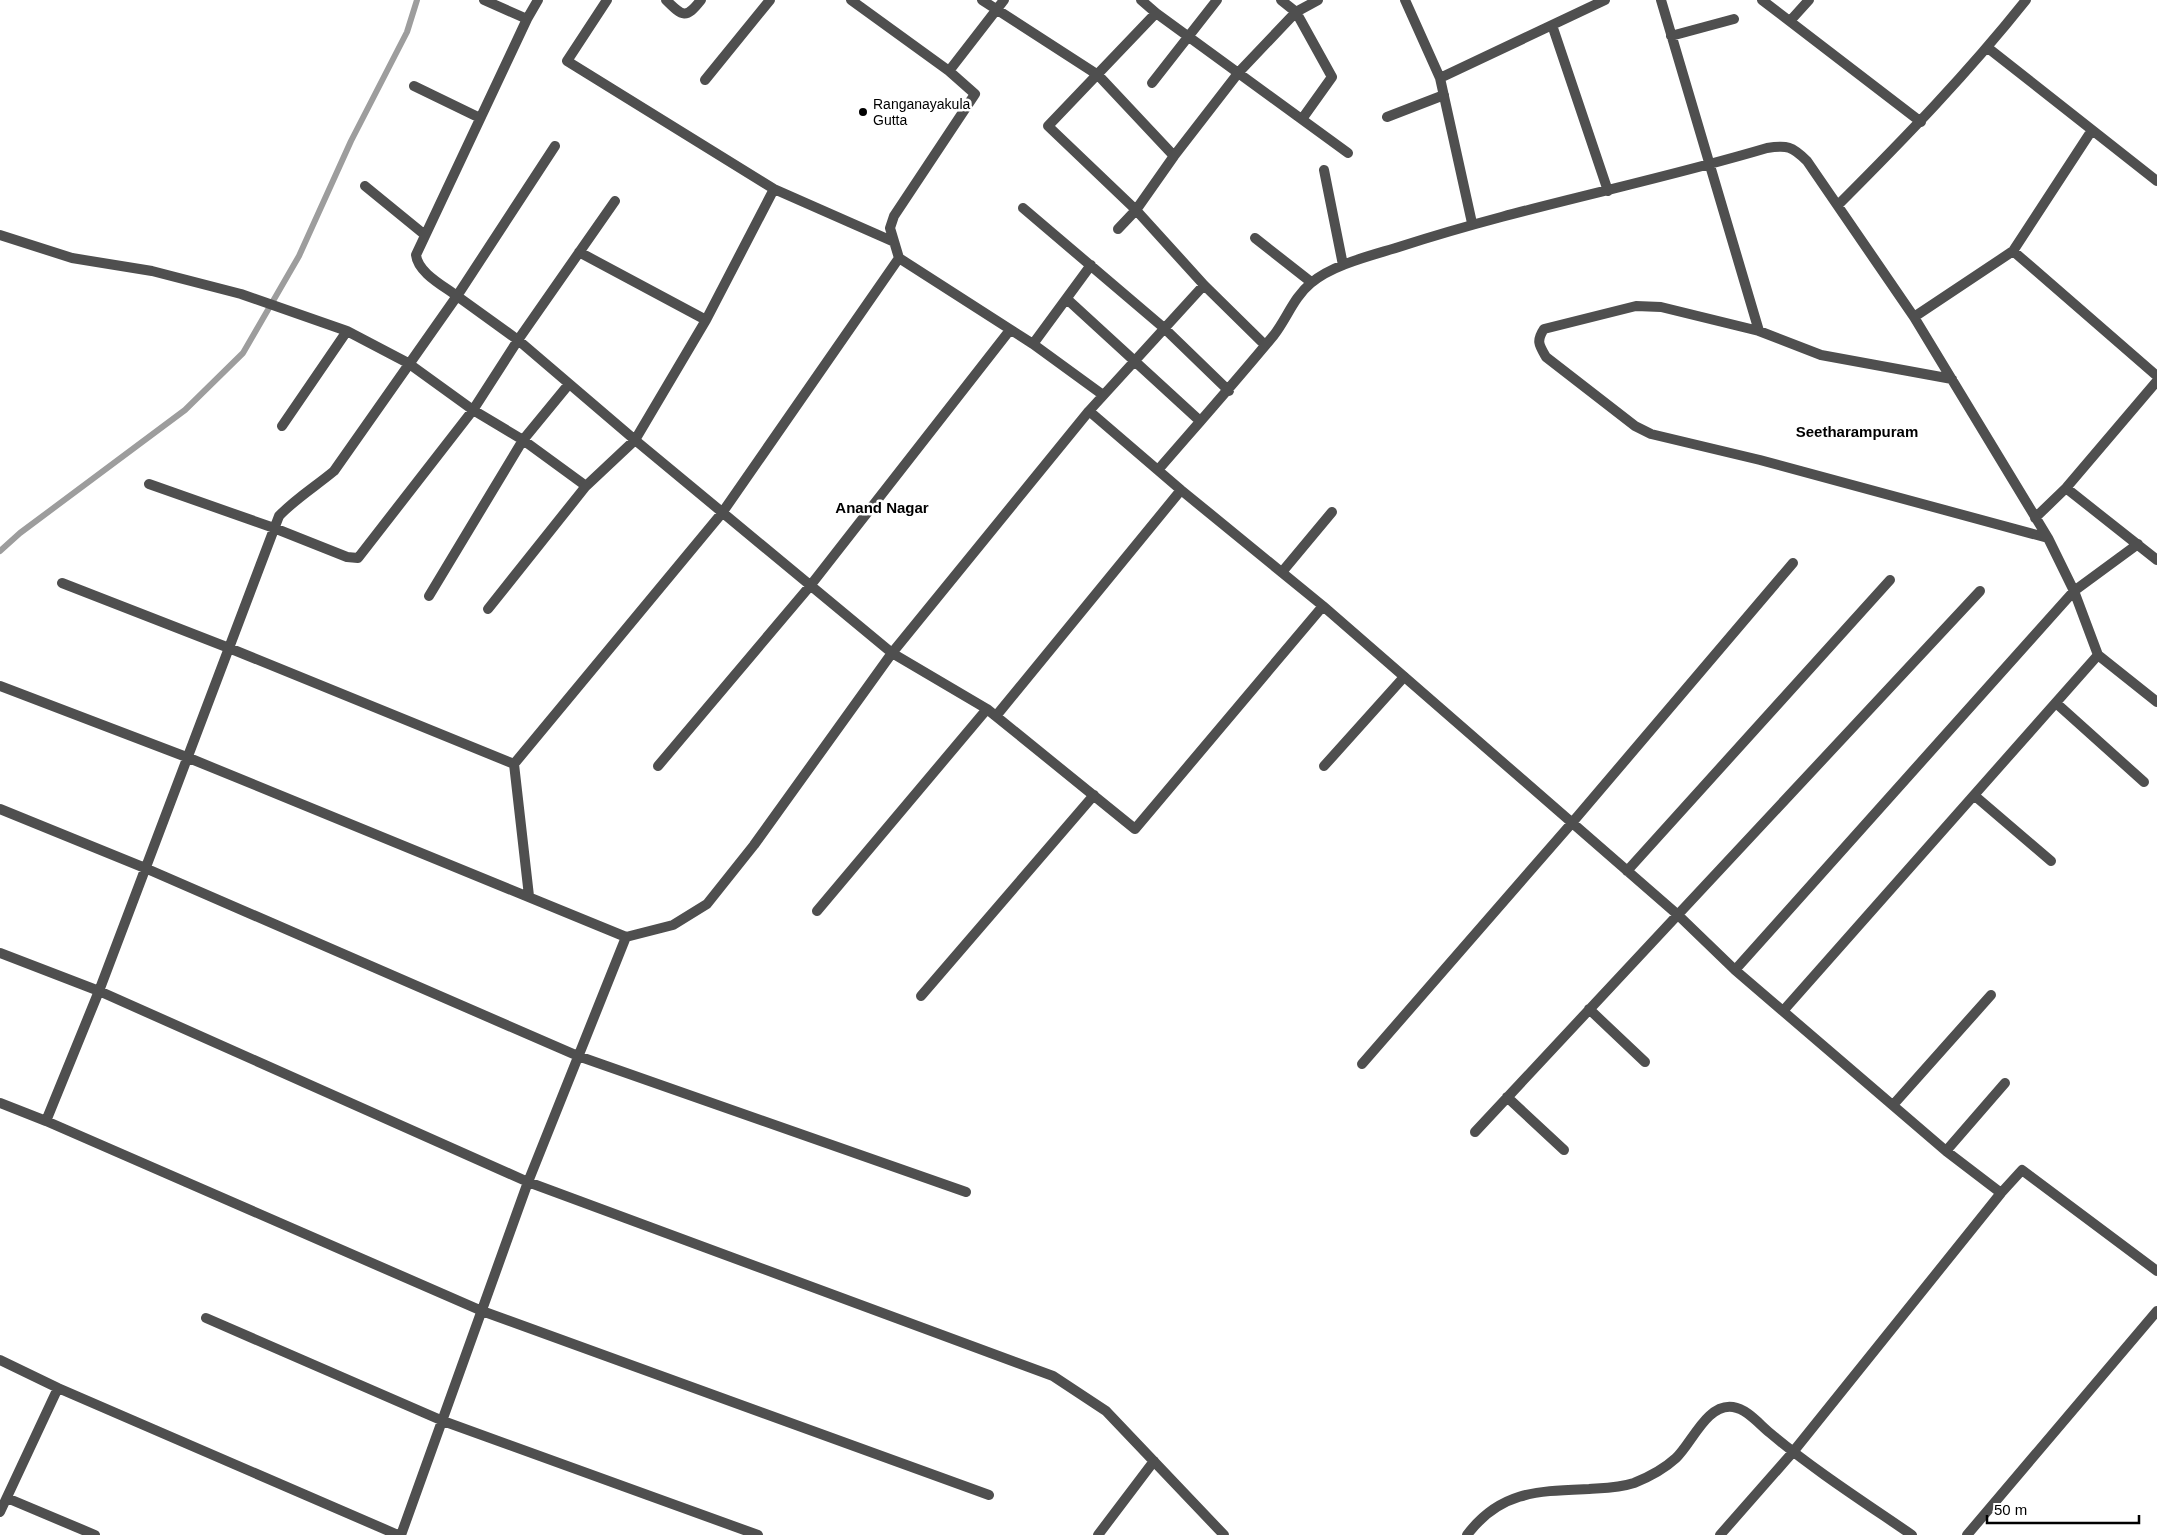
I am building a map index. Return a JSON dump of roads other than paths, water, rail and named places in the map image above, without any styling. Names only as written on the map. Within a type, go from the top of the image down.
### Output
[{"type":"street","points":[[484,0],[527,19]]},
{"type":"street","points":[[538,0],[527,19],[418,248],[417,262],[423,270],[518,340],[635,440],[892,653],[987,709],[1136,829],[1323,606]]},
{"type":"street","points":[[607,0],[567,62],[774,189],[892,241]]},
{"type":"street","points":[[666,0],[678,12],[685,14],[690,13],[701,0]]},
{"type":"street","points":[[705,80],[770,0]]},
{"type":"street","points":[[851,0],[948,71],[975,94],[894,216],[890,228],[892,241],[899,258],[1034,344],[1103,396]]},
{"type":"street","points":[[982,0],[1098,75],[1174,156]]},
{"type":"street","points":[[948,71],[1004,0]]},
{"type":"street","points":[[1141,0],[1156,14],[1239,72],[1348,154]]},
{"type":"street","points":[[1152,83],[1217,0]]},
{"type":"street","points":[[1281,0],[1296,12],[1332,77],[1302,119]]},
{"type":"street","points":[[1118,230],[1136,210],[1174,156],[1239,72],[1296,12],[1318,0]]},
{"type":"street","points":[[1406,0],[1440,78],[1472,223]]},
{"type":"street","points":[[1440,78],[1605,0]]},
{"type":"street","points":[[1661,0],[1708,165],[1759,331]]},
{"type":"street","points":[[1762,0],[1920,122]]},
{"type":"street","points":[[1790,21],[1809,0]]},
{"type":"street","points":[[1838,205],[1920,122],[1988,48],[2026,0]]},
{"type":"street","points":[[1156,14],[1048,126],[1136,210],[1204,285],[1265,345]]},
{"type":"street","points":[[1671,36],[1734,19]]},
{"type":"street","points":[[1552,25],[1608,191]]},
{"type":"street","points":[[1988,48],[2157,181]]},
{"type":"street","points":[[414,86],[480,118]]},
{"type":"street","points":[[1387,117],[1444,95]]},
{"type":"street","points":[[1914,317],[2013,252],[2092,130]]},
{"type":"street","points":[[46,1121],[99,991],[189,758],[279,516],[289,505],[310,492],[334,471],[408,363],[457,296],[556,146]]},
{"type":"street","points":[[1158,470],[1200,421],[1229,391],[1281,326],[1292,305],[1311,282],[1343,265],[1472,223],[1608,191],[1767,148],[1783,146],[1795,149],[1807,161],[1914,317],[2048,538],[2074,591],[2098,656],[2157,702]]},
{"type":"street","points":[[1324,170],[1343,265]]},
{"type":"street","points":[[365,186],[425,235]]},
{"type":"street","points":[[488,609],[586,486],[635,440],[706,320],[774,189]]},
{"type":"street","points":[[149,484],[274,528],[347,557],[358,558],[473,410],[518,340],[615,201]]},
{"type":"street","points":[[1023,208],[1164,328],[1229,391]]},
{"type":"street","points":[[0,235],[72,258],[152,271],[258,300],[347,331],[408,363],[473,410],[523,440],[586,486]]},
{"type":"street","points":[[1255,238],[1311,282]]},
{"type":"street","points":[[579,252],[706,320]]},
{"type":"street","points":[[2013,252],[2157,376]]},
{"type":"street","points":[[529,896],[514,764],[722,512],[899,258]]},
{"type":"street","points":[[1034,344],[1068,300],[1091,265]]},
{"type":"street","points":[[0,686],[189,758],[626,937],[673,925],[707,904],[754,845],[892,653],[1090,411],[1134,360],[1204,285]]},
{"type":"street","points":[[1068,300],[1200,421]]},
{"type":"street","points":[[1952,379],[1821,355],[1759,331],[1661,307],[1636,306],[1544,330],[1538,338],[1538,344],[1546,356],[1635,426],[1651,434],[1760,460],[2048,538]]},
{"type":"street","points":[[658,766],[810,586],[1010,330]]},
{"type":"street","points":[[282,426],[347,331]]},
{"type":"street","points":[[2035,518],[2066,488],[2157,381]]},
{"type":"street","points":[[429,596],[523,440],[570,384]]},
{"type":"street","points":[[1090,411],[1181,490],[1323,606],[1678,915],[1735,970],[1783,1012],[1946,1151],[2001,1193]]},
{"type":"street","points":[[2066,488],[2157,560]]},
{"type":"street","points":[[996,716],[1181,490]]},
{"type":"street","points":[[1282,572],[1332,512]]},
{"type":"street","points":[[1735,970],[2074,591],[2138,544]]},
{"type":"street","points":[[1362,1064],[1572,824],[1794,563]]},
{"type":"street","points":[[1626,871],[1890,580]]},
{"type":"street","points":[[62,583],[229,648],[514,764]]},
{"type":"street","points":[[1475,1132],[1980,590]]},
{"type":"street","points":[[1783,1012],[2098,656]]},
{"type":"street","points":[[1324,766],[1404,677]]},
{"type":"street","points":[[2056,703],[2144,782]]},
{"type":"street","points":[[817,911],[987,709]]},
{"type":"street","points":[[921,996],[1094,795]]},
{"type":"street","points":[[1975,796],[2051,861]]},
{"type":"street","points":[[0,809],[145,868],[578,1056],[966,1192]]},
{"type":"street","points":[[0,1360],[58,1388],[399,1535],[443,1421],[528,1182],[626,937]]},
{"type":"street","points":[[0,953],[99,991],[528,1182],[1053,1376],[1106,1412],[1224,1535]]},
{"type":"street","points":[[1893,1105],[1991,994]]},
{"type":"street","points":[[1589,1009],[1646,1062]]},
{"type":"street","points":[[1946,1151],[2005,1083]]},
{"type":"street","points":[[1507,1097],[1564,1150]]},
{"type":"street","points":[[0,1104],[46,1121],[482,1311],[989,1495]]},
{"type":"street","points":[[1720,1535],[1793,1452],[2001,1193],[2022,1170],[2157,1271]]},
{"type":"street","points":[[1967,1535],[2157,1311]]},
{"type":"street","points":[[206,1318],[443,1421],[758,1535]]},
{"type":"street","points":[[0,1512],[58,1388]]},
{"type":"street","points":[[1467,1535],[1479,1519],[1507,1499],[1552,1490],[1619,1488],[1659,1471],[1677,1457],[1713,1413],[1722,1408],[1733,1407],[1743,1410],[1793,1452],[1912,1535]]},
{"type":"street","points":[[1098,1535],[1154,1461]]},
{"type":"street","points":[[7,1498],[95,1535]]},
{"type":"waterway","points":[[0,551],[20,533],[185,410],[243,353],[299,256],[351,141],[407,32],[417,0]]},
{"type":"place","name":"Ranganayakula Gutta","points":[[863,112]]},
{"type":"district","name":"Seetharampuram","points":[[1857,432]]},
{"type":"district","name":"Anand Nagar","points":[[882,508]]}]
